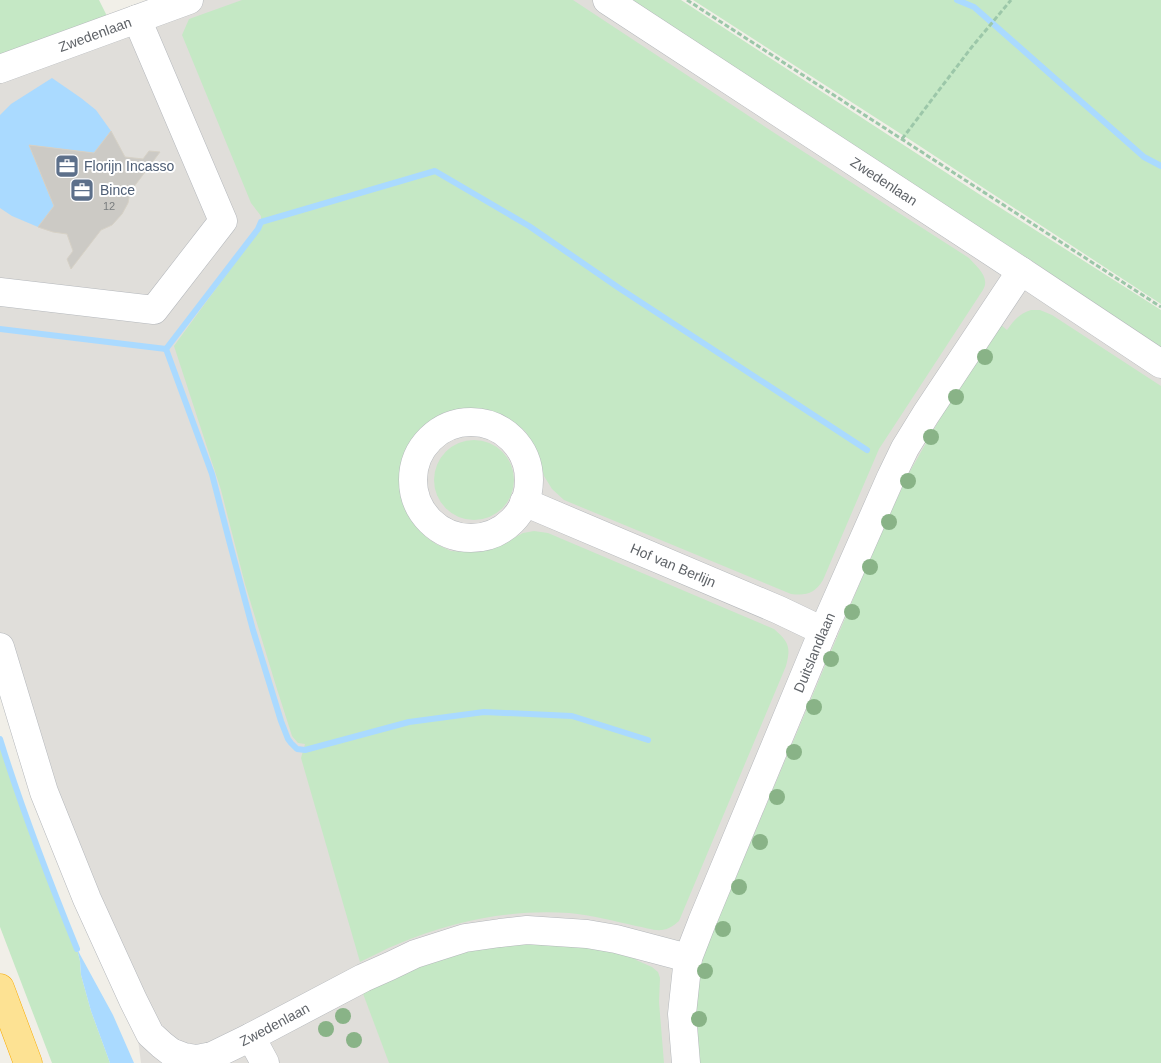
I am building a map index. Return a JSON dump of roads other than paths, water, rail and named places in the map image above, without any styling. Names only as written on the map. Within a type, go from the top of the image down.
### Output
[{"type":"highway","points":[[0,988],[28,1063]]},
{"type":"street","name":"Zwedenlaan","points":[[0,69],[189,0]]},
{"type":"street","name":"Zwedenlaan","points":[[607,0],[1161,364]]},
{"type":"street","points":[[0,292],[154,310],[223,221],[137,18]]},
{"type":"street","name":"Duitslandlaan","points":[[686,1063],[682,1014],[688,958],[823,631],[905,448],[1021,271]]},
{"type":"street","points":[[465,422],[483,423],[500,430],[515,441],[524,456],[529,474],[528,494],[524,502],[520,513],[506,528],[487,537],[467,539],[447,534],[430,522],[418,506],[412,487],[414,468],[420,451],[439,432],[447,427],[465,422]]},
{"type":"street","name":"Hof van Berlijn","points":[[524,502],[779,610],[823,631]]},
{"type":"street","name":"Zwedenlaan","points":[[0,648],[44,792],[87,899],[132,1000],[150,1034],[172,1052],[184,1057],[197,1059],[212,1056],[415,954],[464,938],[527,930],[579,933],[616,939],[688,958]]},
{"type":"street","points":[[251,1037],[265,1063]]},
{"type":"water","points":[[52,78],[96,110],[111,131],[94,153],[29,145],[54,206],[38,227],[12,216],[0,208],[0,115],[11,104]]},
{"type":"water","points":[[77,949],[113,1015],[134,1063],[110,1063],[91,1011],[81,975]]},
{"type":"waterway","points":[[957,0],[974,7],[1144,157],[1161,166]]},
{"type":"waterway","points":[[0,329],[166,349],[258,229],[261,222],[435,171],[529,226],[619,288],[867,450]]},
{"type":"waterway","points":[[166,349],[212,474],[253,630],[281,721],[288,739],[297,749],[305,750],[409,722],[484,712],[572,716],[648,740]]},
{"type":"waterway","points":[[0,739],[36,845],[77,949]]},
{"type":"place","name":"Florijn Incasso","points":[[67,166]]},
{"type":"place","name":"Bince","points":[[82,190]]}]
